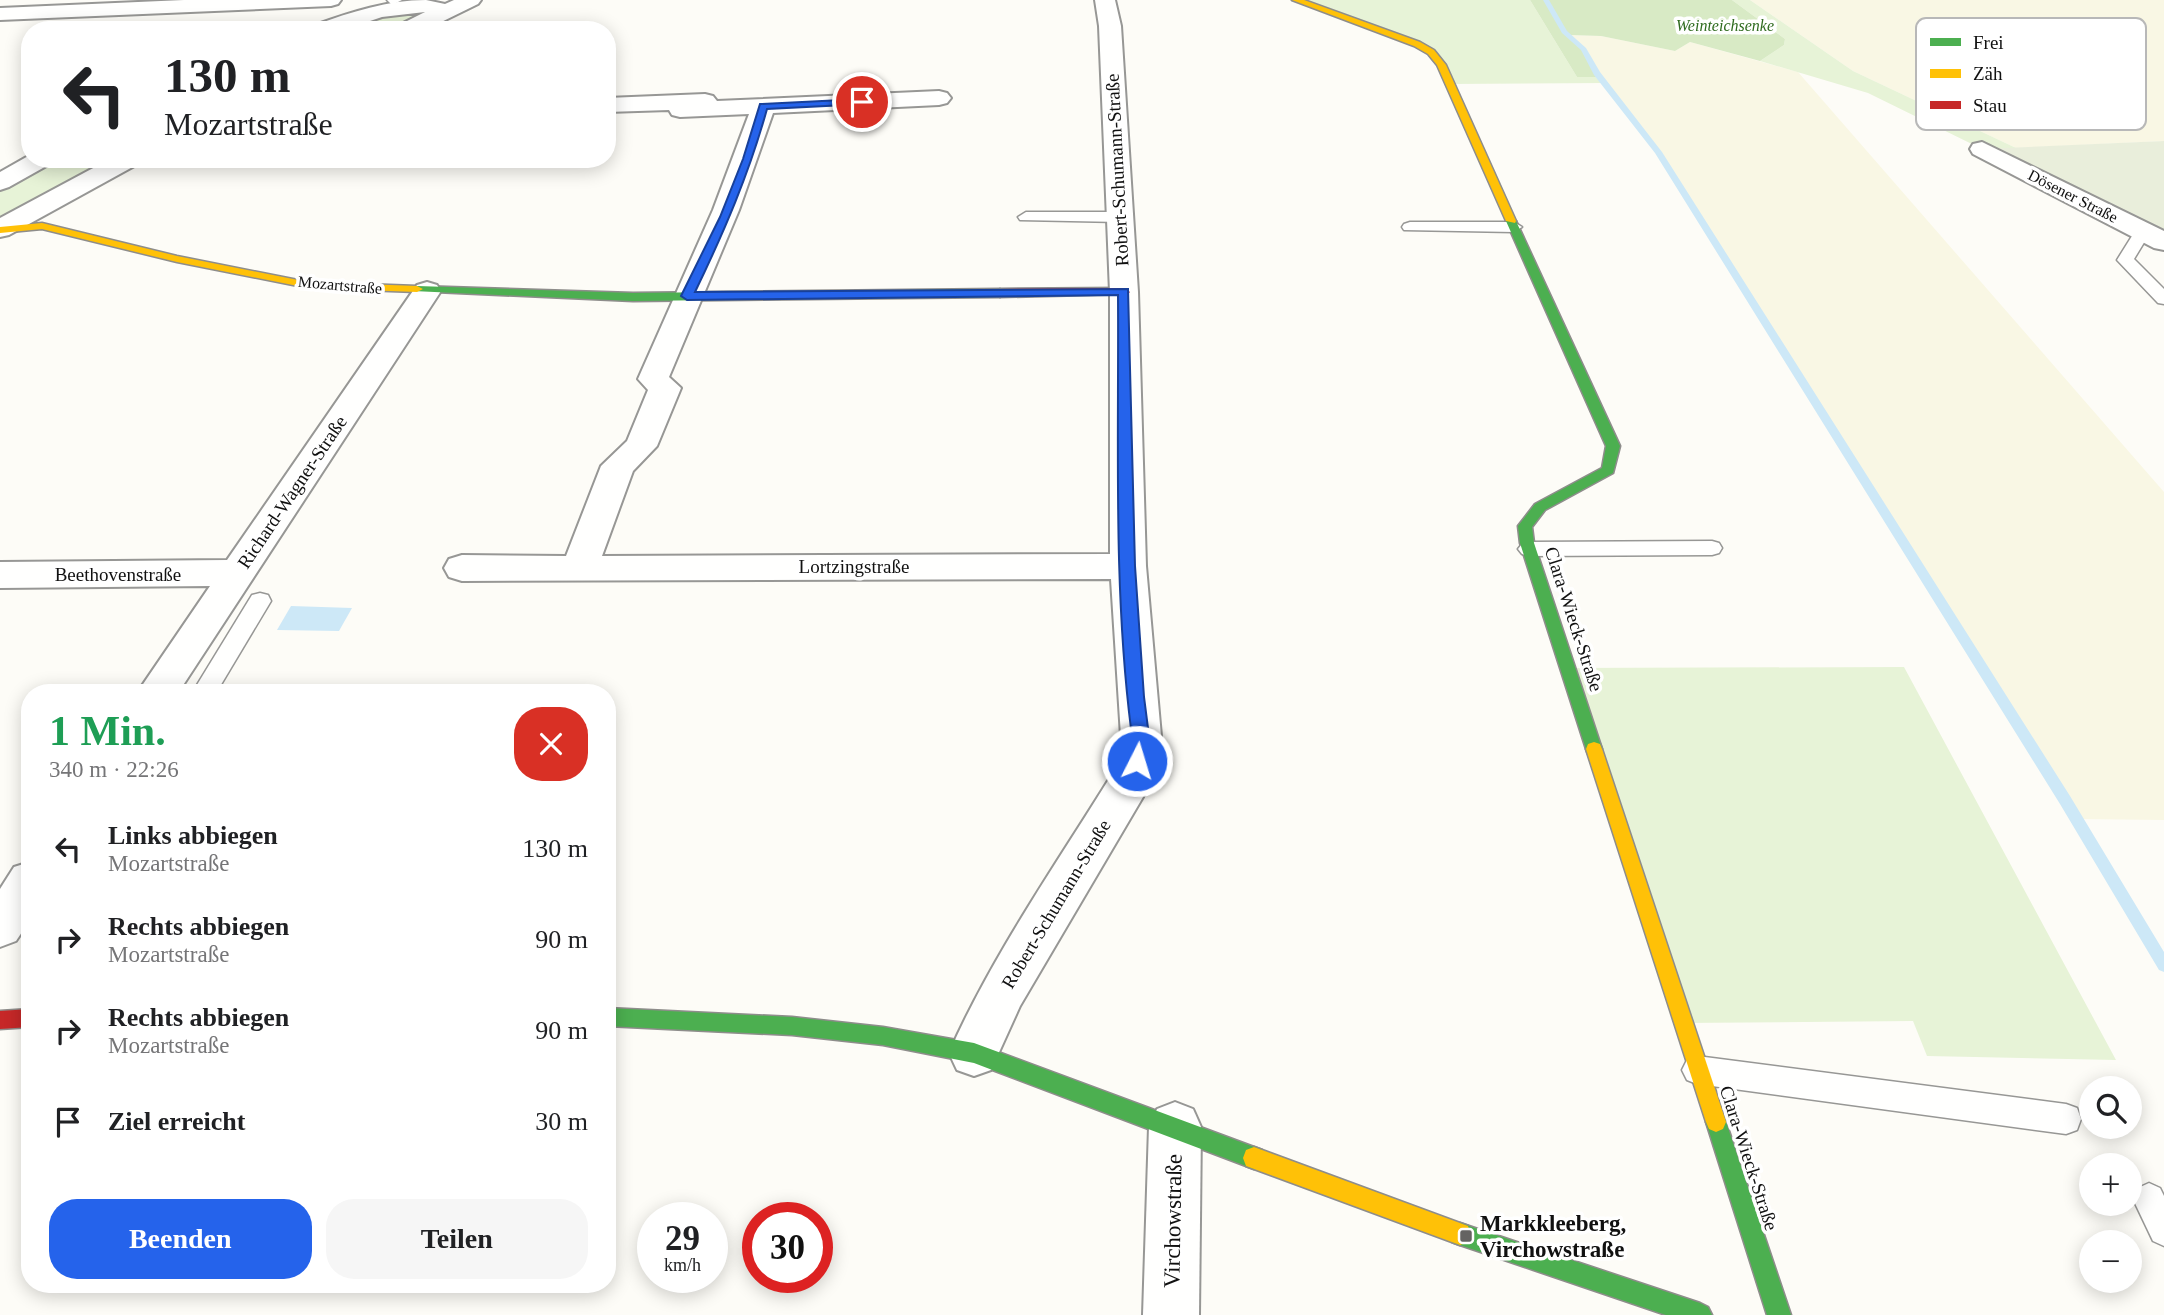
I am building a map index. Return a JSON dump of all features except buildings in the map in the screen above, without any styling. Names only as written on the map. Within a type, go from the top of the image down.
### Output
[{"type":"street","points":[[0,14],[74,6],[331,0]]},
{"type":"street","points":[[368,0],[430,2],[437,8],[436,17]]},
{"type":"street","points":[[345,21],[396,0]]},
{"type":"street","points":[[427,21],[471,0]]},
{"type":"street","name":"Robert-Schumann-Straße","points":[[974,1053],[1003,991],[1128,785],[1137,761],[1141,736],[1128,566],[1124,292],[1110,26],[1105,0]]},
{"type":"street","name":"Clara-Wieck-Straße","points":[[1296,0],[1418,44],[1431,52],[1441,65],[1613,446],[1608,470],[1540,507],[1525,526],[1529,549],[1779,1315]]},
{"type":"street","points":[[681,110],[939,98]]},
{"type":"street","points":[[616,105],[705,101]]},
{"type":"street","points":[[579,569],[618,466],[641,446],[666,388],[653,379],[687,296],[726,217],[748,159],[763,106]]},
{"type":"street","name":"Dösener Straße","points":[[1982,149],[2153,237]]},
{"type":"street","points":[[0,182],[25,168]]},
{"type":"street","points":[[0,229],[112,168]]},
{"type":"street","name":"Mozartstraße","points":[[0,229],[42,226],[177,259],[308,285],[427,291],[687,296],[1124,292]]},
{"type":"street","name":"Richard-Wagner-Straße","points":[[163,684],[427,291]]},
{"type":"street","name":"Lortzingstraße","points":[[462,568],[1128,566]]},
{"type":"street","name":"Beethovenstraße","points":[[0,575],[236,573]]},
{"type":"street","points":[[0,928],[21,895]]},
{"type":"street","points":[[616,1017],[732,1019],[904,1038],[974,1053],[1607,1286],[1700,1315]]},
{"type":"street","points":[[0,1020],[21,1019]]},
{"type":"street","name":"Virchowstraße","points":[[1171,1315],[1175,1127]]},
{"type":"lane","points":[[1026,216],[1120,217]]},
{"type":"lane","points":[[1410,227],[1514,227]]},
{"type":"lane","points":[[2153,237],[2125,260],[2164,299]]},
{"type":"lane","points":[[1529,549],[1712,548]]},
{"type":"lane","points":[[209,684],[260,601]]},
{"type":"lane","points":[[1698,1070],[2066,1119]]},
{"type":"lane","points":[[2149,1199],[2164,1230]]},
{"type":"shaded area","points":[[1750,0],[2164,0],[2164,141],[2016,148],[1978,130],[2146,130],[2146,18],[1916,18],[1916,101],[1853,71]]},
{"type":"shaded area","points":[[1568,35],[1601,36],[1675,51],[1690,42],[1798,72],[2164,492],[2164,820],[2076,819],[1658,152],[1597,73],[1584,49]]},
{"type":"green space","points":[[1296,0],[1530,0],[1577,77],[1601,77],[1606,83],[1450,84],[1431,52]]},
{"type":"green space","name":"Weinteichsenke","points":[[1530,0],[1732,0],[1785,39],[1784,45],[1760,61],[1690,42],[1675,51],[1601,36],[1569,35],[1584,49],[1601,77],[1577,77]]},
{"type":"green space","points":[[1732,0],[1750,0],[1853,71],[1916,101],[1916,117],[1868,93],[1760,61],[1784,45],[1785,39]]},
{"type":"green space","points":[[392,1],[430,2],[437,8],[419,21],[344,21]]},
{"type":"green space","points":[[1943,130],[1978,130],[2016,148],[1982,149]]},
{"type":"green space","points":[[2164,141],[2164,242],[1982,149]]},
{"type":"green space","points":[[25,168],[112,168],[0,229],[0,182]]},
{"type":"green space","points":[[1904,667],[2116,1060],[1927,1056],[1913,1021],[1682,1023],[1568,668]]},
{"type":"water","points":[[291,606],[352,608],[339,631],[277,630]]},
{"type":"waterway","points":[[1546,0],[1564,32],[1584,49],[1597,73],[1658,152],[2065,800],[2164,965]]},
{"type":"traffic: fast","points":[[1511,221],[1613,446],[1608,470],[1540,507],[1525,526],[1527,543],[1594,749]]},
{"type":"traffic: fast","points":[[417,289],[633,297],[1000,293]]},
{"type":"traffic: fast","points":[[616,1017],[792,1026],[883,1036],[974,1053],[1254,1158]]},
{"type":"traffic: fast","points":[[1716,1122],[1779,1315]]},
{"type":"traffic: fast","points":[[1460,1234],[1700,1315]]},
{"type":"traffic: slow","points":[[1296,0],[1417,44],[1431,52],[1441,65],[1511,221]]},
{"type":"traffic: slow","points":[[0,230],[42,226],[177,259],[308,285],[417,289]]},
{"type":"traffic: slow","points":[[1594,749],[1716,1122]]},
{"type":"traffic: slow","points":[[1254,1158],[1460,1234]]},
{"type":"traffic: jam","points":[[1000,293],[1124,292]]},
{"type":"traffic: jam","points":[[0,1020],[21,1019]]},
{"type":"place","name":"Markkleeberg, Virchowstraße","points":[[1466,1236]]},
{"type":"route","points":[[862,102],[763,106],[748,159],[726,217],[687,296],[1124,292],[1128,566],[1141,736],[1137,761]]}]
